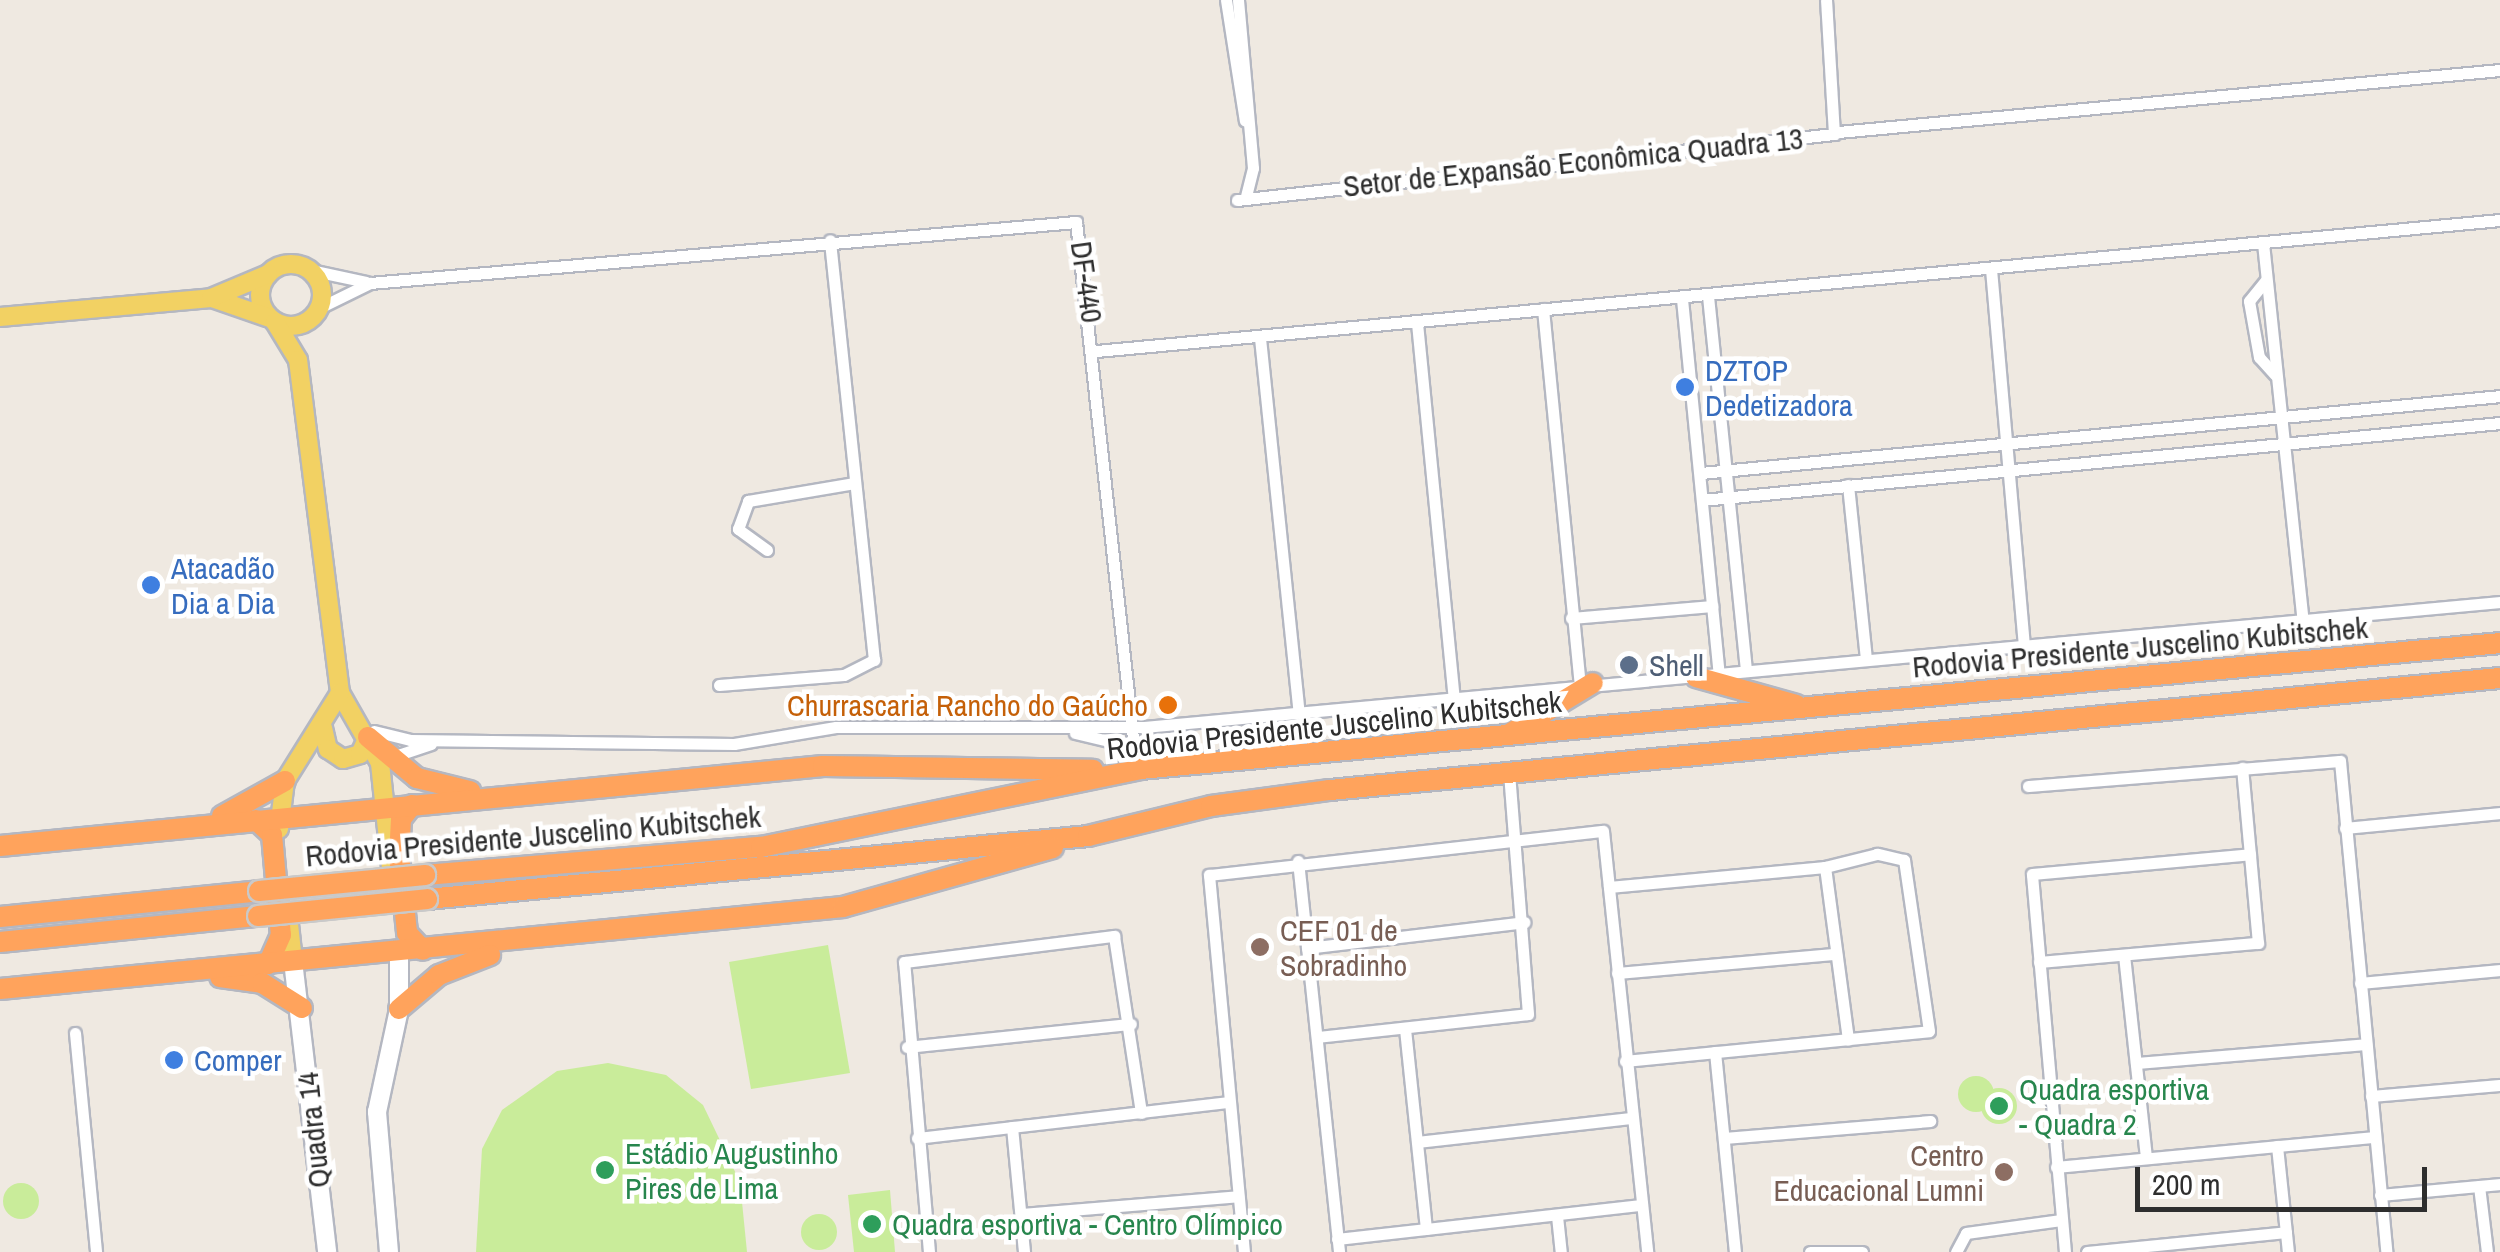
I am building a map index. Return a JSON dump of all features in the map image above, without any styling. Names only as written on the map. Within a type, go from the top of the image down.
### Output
[{"type":"highway","name":"Rodovia Presidente Juscelino Kubitschek","points":[[0,918],[426,875],[760,847],[1140,769],[2500,643]]},
{"type":"highway","points":[[1696,676],[1807,709]]},
{"type":"highway","name":"Rodovia Presidente Juscelino Kubitschek","points":[[0,942],[1088,836],[1260,798],[2500,678]]},
{"type":"highway","points":[[1504,738],[1586,683]]},
{"type":"highway","points":[[368,737],[385,761],[434,785],[507,795]]},
{"type":"highway","points":[[0,846],[197,826],[278,823],[507,795],[823,766],[1140,769]]},
{"type":"highway","points":[[197,826],[285,780]]},
{"type":"highway","points":[[412,805],[401,820],[400,855],[408,933],[423,950]]},
{"type":"highway","points":[[268,964],[282,942],[272,836],[278,823]]},
{"type":"highway","points":[[0,989],[580,936],[891,898],[1088,836]]},
{"type":"highway","points":[[399,1009],[468,960],[580,936]]},
{"type":"highway","points":[[108,980],[228,976],[262,982],[302,1008]]},
{"type":"main road","name":"DF-440","points":[[0,317],[211,298],[288,264],[310,270]]},
{"type":"main road","points":[[298,360],[315,314],[310,270]]},
{"type":"main road","points":[[268,274],[259,295],[298,360],[340,693],[368,737],[360,754],[343,759],[323,728]]},
{"type":"main road","name":"DF-440","points":[[211,298],[272,320],[315,314]]},
{"type":"main road","points":[[293,962],[278,823],[285,780],[323,728],[340,693]]},
{"type":"main road","points":[[385,761],[384,808],[400,952],[399,1009],[377,1112],[389,1252]]},
{"type":"main road","name":"Quadra 14","points":[[293,962],[302,1008],[327,1252]]},
{"type":"street","points":[[1226,0],[1250,135]]},
{"type":"street","points":[[1238,0],[1250,135]]},
{"type":"street","name":"Setor de Expansão Econômica Quadra 13","points":[[1250,135],[1241,198],[1838,132],[1826,0]]},
{"type":"street","points":[[1838,132],[2500,70]]},
{"type":"street","name":"DF-440","points":[[310,270],[370,283],[1069,219],[1083,234],[1134,747]]},
{"type":"street","points":[[1096,351],[2500,220]]},
{"type":"street","points":[[719,685],[871,666],[830,240]]},
{"type":"street","points":[[2263,243],[2302,620]]},
{"type":"street","points":[[1991,269],[2024,644]]},
{"type":"street","name":"DF-440","points":[[315,314],[370,283]]},
{"type":"street","points":[[1708,296],[1746,672]]},
{"type":"street","points":[[1682,299],[1719,674]]},
{"type":"street","points":[[1543,310],[1571,618],[1586,683]]},
{"type":"street","points":[[1417,323],[1454,698]]},
{"type":"street","points":[[1260,338],[1299,712]]},
{"type":"street","points":[[1700,473],[2500,396]]},
{"type":"street","points":[[1702,500],[2500,423]]},
{"type":"street","points":[[767,550],[738,529],[748,500],[854,482]]},
{"type":"street","points":[[1848,486],[1866,659]]},
{"type":"street","points":[[357,717],[382,736],[734,744],[851,726],[1132,727],[2500,602]]},
{"type":"street","points":[[1571,618],[1712,606]]},
{"type":"street","points":[[1056,729],[1204,765]]},
{"type":"street","points":[[385,761],[444,740]]},
{"type":"street","points":[[2028,786],[2340,761],[2386,1252]]},
{"type":"street","points":[[2040,962],[2258,943],[2242,768]]},
{"type":"street","points":[[1316,1036],[1528,1014],[1518,840],[1509,774]]},
{"type":"street","points":[[2345,828],[2500,813]]},
{"type":"street","points":[[1244,1252],[1226,1102],[1208,876],[1298,861],[1603,831],[1647,1252]]},
{"type":"street","points":[[1609,886],[1826,867],[1877,854],[1904,860],[1930,1031],[1625,1062]]},
{"type":"street","points":[[2064,1252],[2032,874],[2250,854]]},
{"type":"street","points":[[1298,861],[1338,1246],[1426,1228],[1641,1205]]},
{"type":"street","points":[[1826,867],[1848,1039]]},
{"type":"street","points":[[1308,948],[1524,922]]},
{"type":"street","points":[[928,1252],[900,965],[1114,936],[1131,1024],[1141,1113]]},
{"type":"street","points":[[1617,973],[1836,954]]},
{"type":"street","points":[[2124,955],[2146,1158]]},
{"type":"street","points":[[2360,983],[2500,970]]},
{"type":"street","points":[[906,1048],[1131,1024]]},
{"type":"street","points":[[1406,1028],[1426,1228]]},
{"type":"street","points":[[75,1034],[96,1252]]},
{"type":"street","points":[[2136,1063],[2366,1044]]},
{"type":"street","points":[[1715,1052],[1735,1252]]},
{"type":"street","points":[[2371,1096],[2500,1085]]},
{"type":"street","points":[[917,1138],[1226,1102]]},
{"type":"street","points":[[1417,1142],[1630,1118]]},
{"type":"street","points":[[1724,1138],[1930,1121]]},
{"type":"street","points":[[1012,1127],[1024,1252]]},
{"type":"street","points":[[2056,1166],[2375,1136]]},
{"type":"street","points":[[2276,1146],[2288,1252]]},
{"type":"street","points":[[2380,1194],[2500,1184]]},
{"type":"street","points":[[2479,1186],[2487,1252]]},
{"type":"street","points":[[1021,1214],[1238,1196]]},
{"type":"street","points":[[1558,1216],[1561,1252]]},
{"type":"street","points":[[1956,1251],[1966,1233],[2062,1220]]},
{"type":"street","points":[[2087,1252],[2286,1232]]},
{"type":"street","points":[[1810,1252],[1862,1250]]},
{"type":"green space","points":[[828,945],[850,1073],[751,1089],[729,962]]},
{"type":"green space","name":"Estádio Augustinho Pires de Lima","points":[[608,1063],[666,1075],[703,1105],[740,1182],[747,1252],[476,1252],[482,1149],[502,1110],[557,1071]]},
{"type":"green space","name":"Quadra esportiva - Quadra 2","points":[[1976,1076],[1989,1081],[1994,1094],[1989,1107],[1976,1112],[1963,1107],[1958,1094],[1963,1081]]},
{"type":"green space","name":"Quadra esportiva - Quadra 2","points":[[1999,1088],[2012,1093],[2017,1106],[2012,1119],[1999,1124],[1986,1119],[1981,1106],[1986,1093]]},
{"type":"green space","points":[[21,1183],[34,1188],[39,1201],[34,1214],[21,1219],[8,1214],[3,1201],[8,1188]]},
{"type":"green space","name":"Quadra esportiva - Centro Olímpico","points":[[890,1190],[895,1252],[854,1252],[848,1195]]},
{"type":"green space","name":"Quadra esportiva - Centro Olímpico","points":[[819,1214],[832,1219],[837,1232],[832,1245],[819,1250],[806,1245],[801,1232],[806,1219]]},
{"type":"place","name":"DZTOP Dedetizadora","points":[[1685,387]]},
{"type":"place","name":"Atacadão Dia a Dia","points":[[151,585]]},
{"type":"place","name":"Shell","points":[[1629,665]]},
{"type":"place","name":"Churrascaria Rancho do Gaúcho","points":[[1168,705]]},
{"type":"place","name":"CEF 01 de Sobradinho","points":[[1260,947]]},
{"type":"place","name":"Comper","points":[[174,1060]]},
{"type":"place","name":"Quadra esportiva - Quadra 2","points":[[1999,1106]]},
{"type":"place","name":"Estádio Augustinho Pires de Lima","points":[[605,1170]]},
{"type":"place","name":"Centro Educacional Lumni","points":[[2004,1172]]},
{"type":"place","name":"Quadra esportiva - Centro Olímpico","points":[[872,1224]]}]
